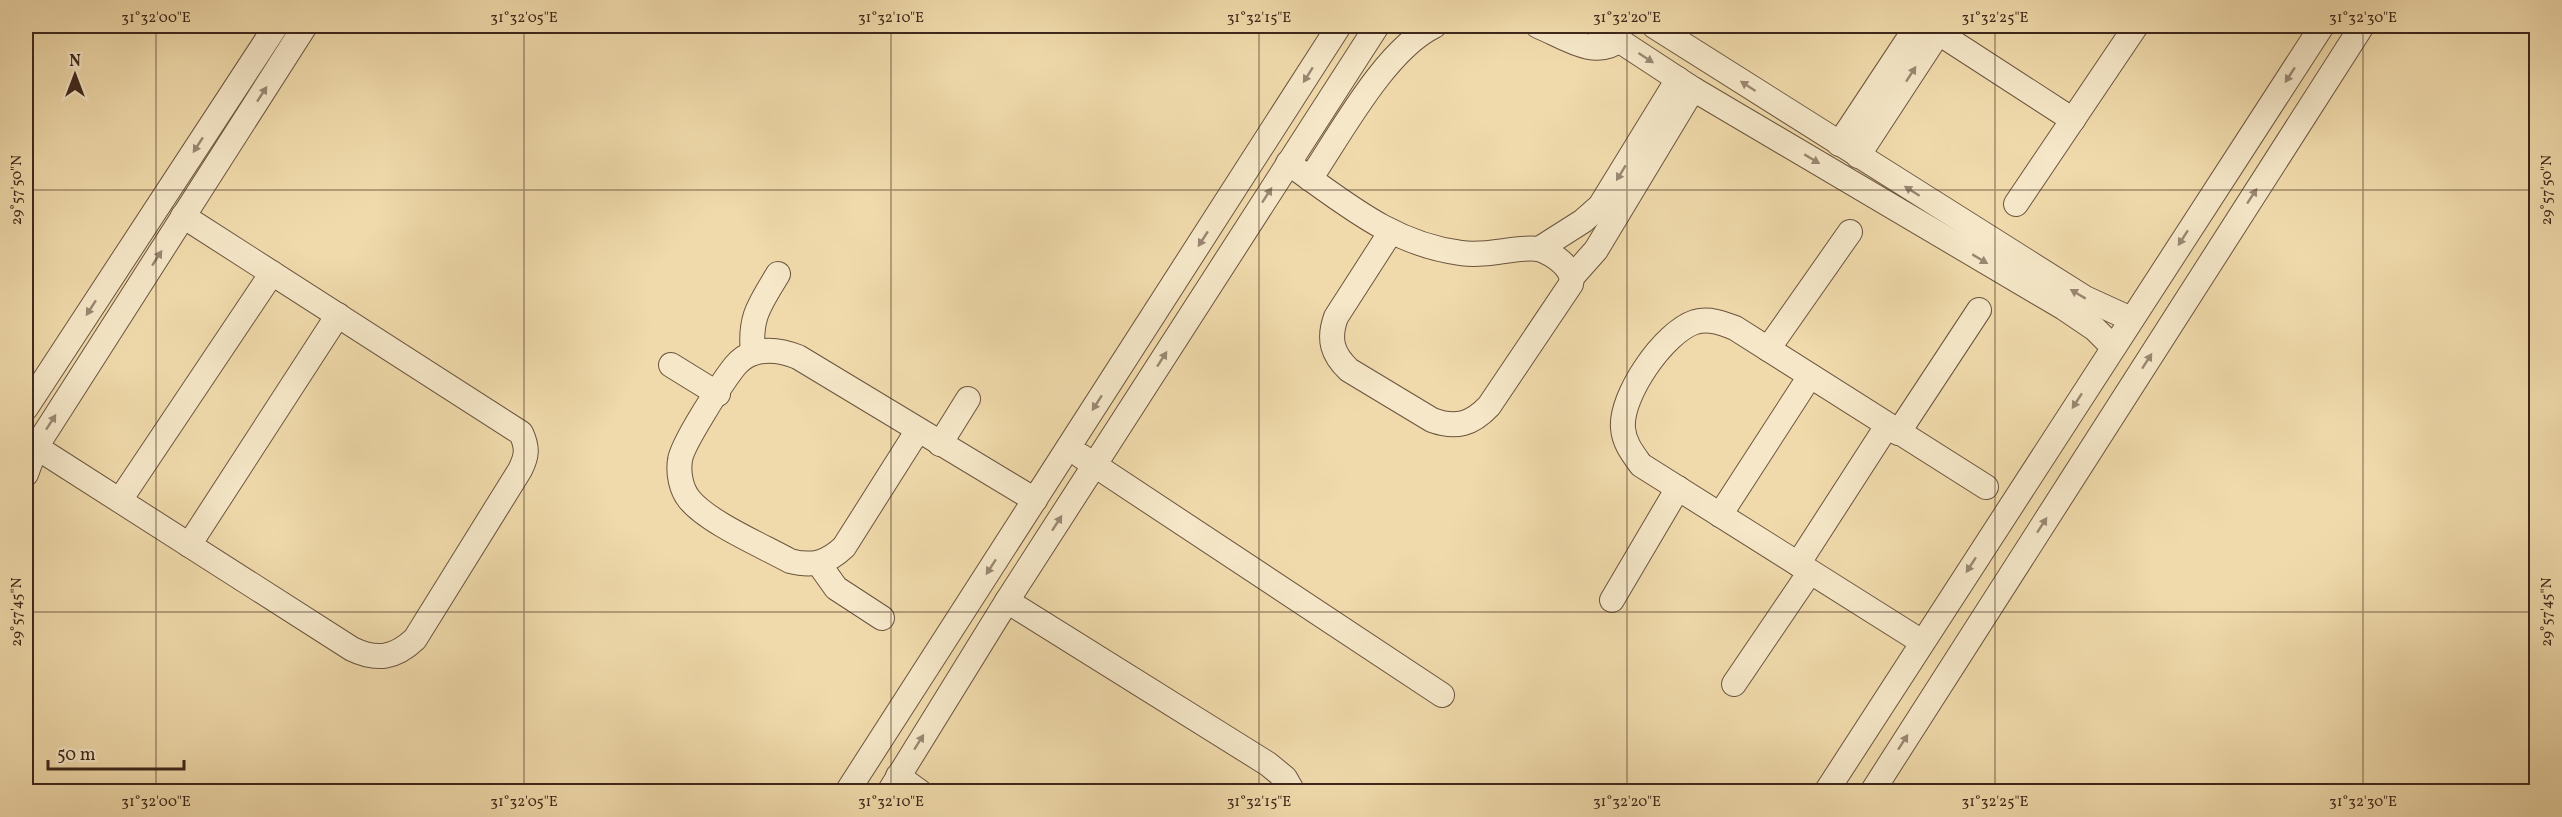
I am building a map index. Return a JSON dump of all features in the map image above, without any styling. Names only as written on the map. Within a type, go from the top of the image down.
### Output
[{"type":"street","points":[[26,408],[276,26]]},
{"type":"street","points":[[26,474],[36,447],[306,26]]},
{"type":"street","points":[[847,792],[1339,26]]},
{"type":"street","points":[[920,792],[893,784],[1007,601],[1377,26]]},
{"type":"street","points":[[1310,179],[1392,58],[1414,38],[1434,26]]},
{"type":"street","points":[[1538,26],[1592,48],[1607,48],[1619,40]]},
{"type":"street","points":[[1597,26],[1686,84],[2071,312],[2113,346]]},
{"type":"street","points":[[1654,26],[2085,298],[2131,319]]},
{"type":"street","points":[[2016,204],[2136,26]]},
{"type":"street","points":[[1826,792],[2322,26]]},
{"type":"street","points":[[1872,792],[2362,26]]},
{"type":"street","points":[[1848,150],[1932,27],[2073,120]]},
{"type":"street","points":[[256,56],[277,70]]},
{"type":"street","points":[[1288,163],[1390,233],[1421,245],[1461,254],[1482,255],[1539,249],[1583,221],[1600,206],[1686,84]]},
{"type":"street","points":[[1572,277],[1596,250],[1686,84]]},
{"type":"street","points":[[36,447],[352,649],[368,657],[386,657],[402,651],[415,639],[520,470],[526,458],[527,445],[521,433],[183,216]]},
{"type":"street","points":[[1768,349],[1850,232]]},
{"type":"street","points":[[1390,233],[1336,317],[1331,331],[1332,346],[1338,360],[1349,370],[1432,420],[1447,426],[1471,421],[1489,406],[1571,284],[1572,277],[1569,270],[1539,249]]},
{"type":"street","points":[[120,500],[272,273]]},
{"type":"street","points":[[753,353],[752,322],[778,274]]},
{"type":"street","points":[[1734,684],[1804,568],[1893,429],[1979,310]]},
{"type":"street","points":[[189,544],[338,315]]},
{"type":"street","points":[[1922,642],[1641,465],[1629,449],[1623,430],[1623,410],[1630,392],[1679,329],[1697,321],[1717,321],[1735,328],[1986,487]]},
{"type":"street","points":[[918,430],[844,547],[833,557],[819,564],[804,565],[790,561],[704,513],[688,499],[680,480],[680,460],[685,444],[736,365],[753,353],[768,350],[784,351],[798,357],[1035,500]]},
{"type":"street","points":[[671,365],[718,394]]},
{"type":"street","points":[[50,370],[75,386]]},
{"type":"street","points":[[1720,515],[1810,376]]},
{"type":"street","points":[[940,444],[968,399]]},
{"type":"street","points":[[1069,448],[1442,695]]},
{"type":"street","points":[[1612,600],[1678,488]]},
{"type":"street","points":[[819,564],[836,588],[882,618]]},
{"type":"street","points":[[1007,601],[1268,764],[1285,778],[1293,792]]}]
